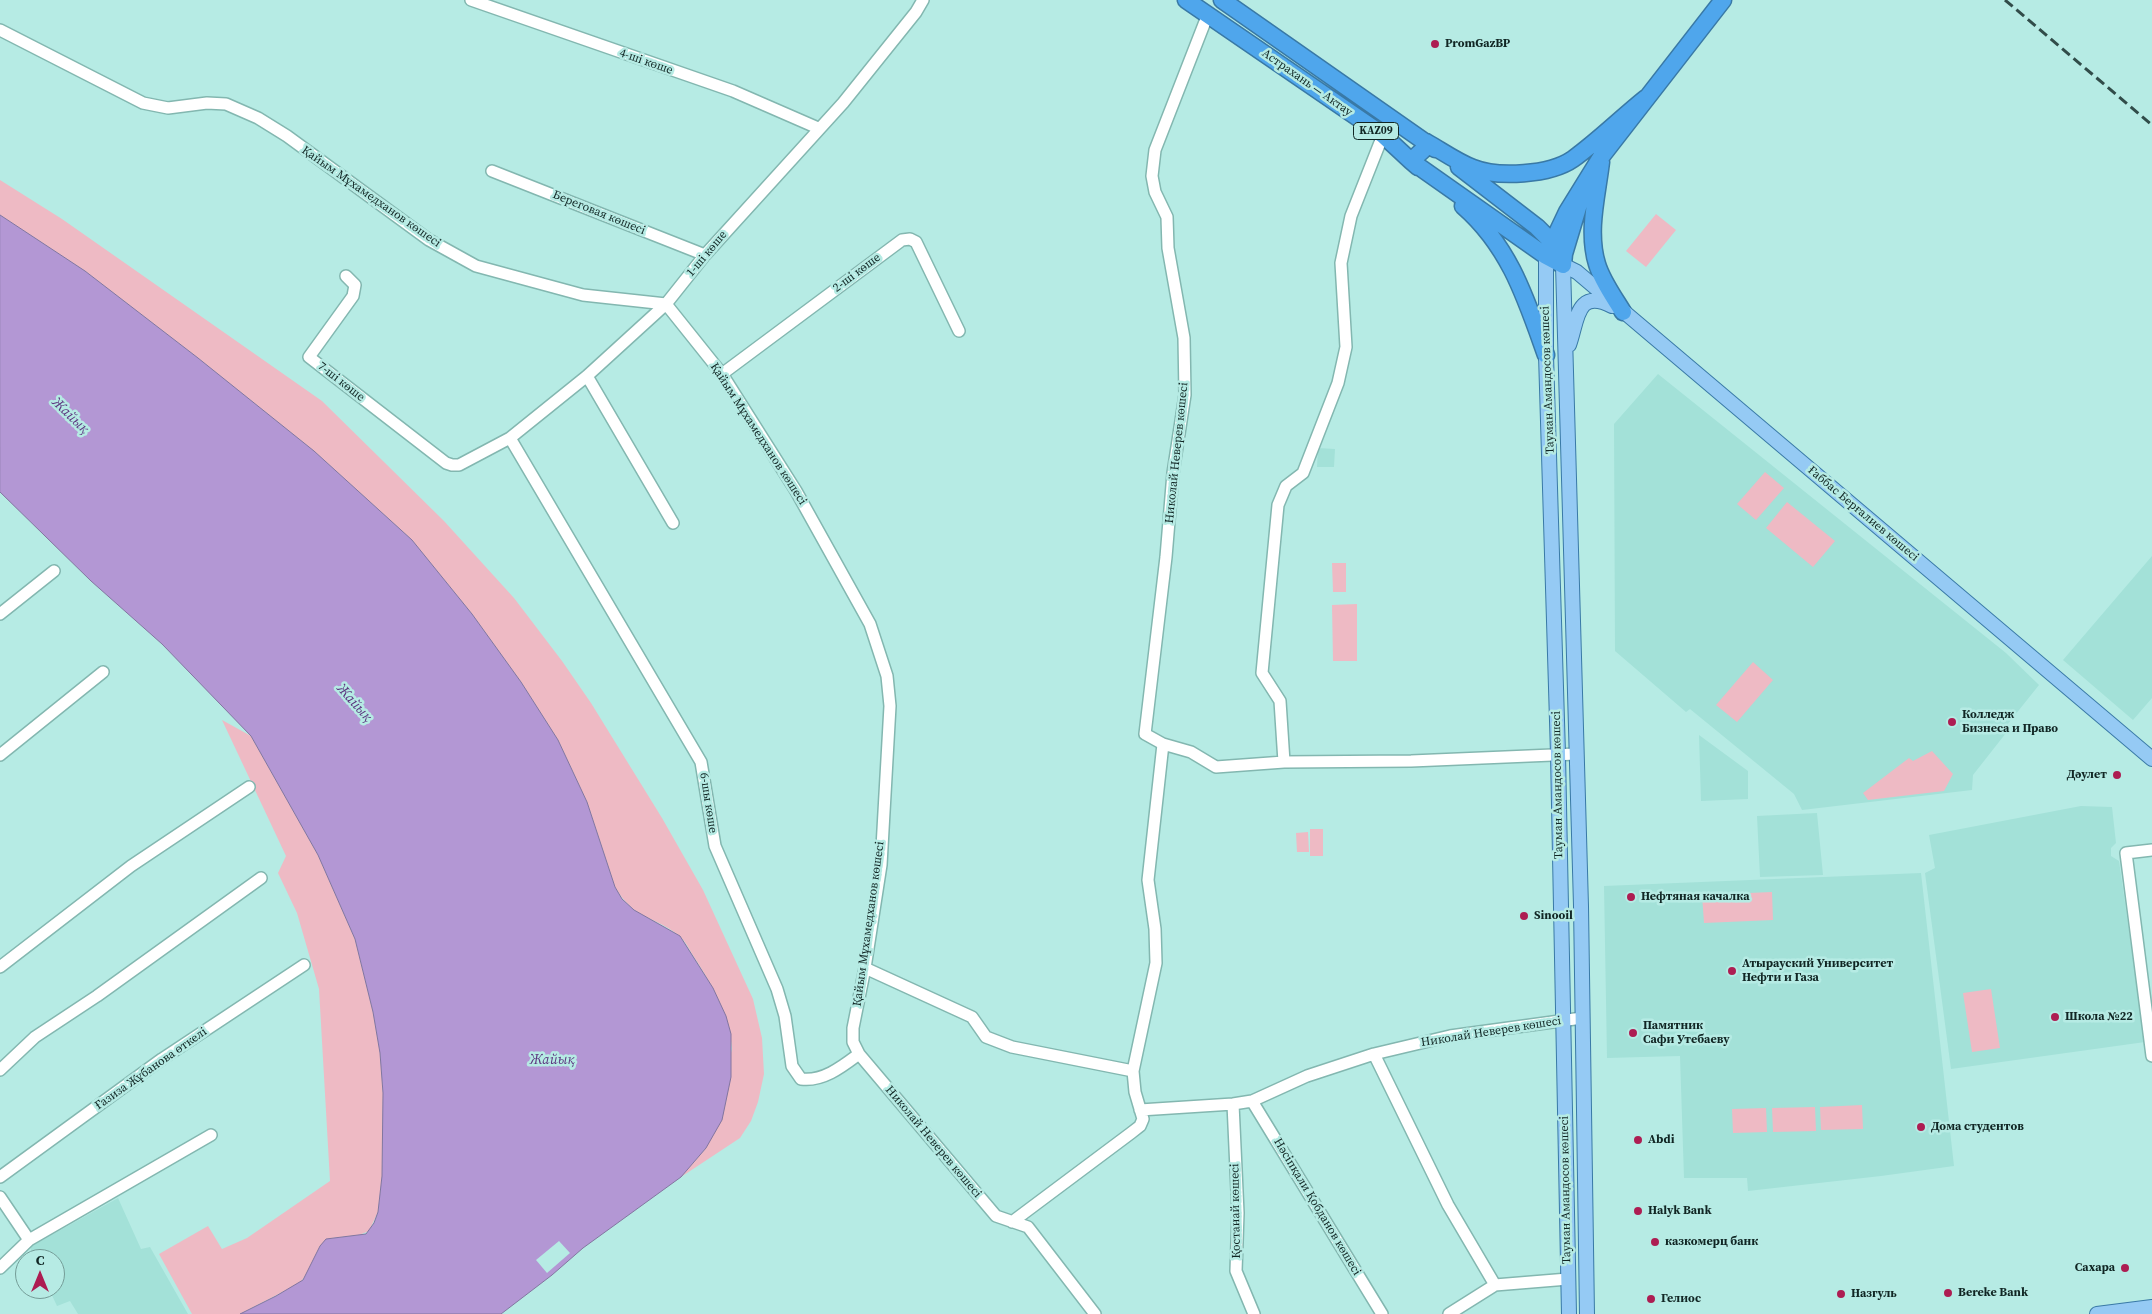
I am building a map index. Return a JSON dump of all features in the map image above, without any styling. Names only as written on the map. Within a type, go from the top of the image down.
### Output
[{"type":"highway","name":"Астрахань — Актау","points":[[1186,0],[1382,135],[1411,161],[1550,249]]},
{"type":"highway","name":"Астрахань — Актау","points":[[1222,0],[1426,142],[1567,263]]},
{"type":"highway","points":[[1550,249],[1566,212],[1601,157],[1723,0]]},
{"type":"highway","points":[[1546,355],[1527,299],[1513,270],[1492,238],[1466,209],[1411,161],[1423,150],[1426,142],[1474,169],[1497,173],[1519,174],[1538,172],[1571,160],[1646,98]]},
{"type":"highway","points":[[1601,157],[1594,212],[1594,250],[1598,266],[1606,284],[1623,312]]},
{"type":"highway","points":[[1567,263],[1586,181]]},
{"type":"main road","name":"Тауман Амандосов көшесі","points":[[1550,249],[1546,355],[1558,754],[1568,1314]]},
{"type":"main road","name":"Тауман Амандосов көшесі","points":[[1567,263],[1565,355],[1576,754],[1587,1314]]},
{"type":"main road","name":"Ғаббас Берғалиев көшесі","points":[[1567,263],[2152,758]]},
{"type":"main road","points":[[1565,355],[1579,309],[1585,304],[1592,300],[1601,300],[1623,312]]},
{"type":"main road","points":[[2097,1314],[2152,1307]]},
{"type":"street","name":"4-шi көше","points":[[471,0],[733,92],[818,128]]},
{"type":"street","name":"1-ші көше","points":[[452,465],[459,464],[510,438],[587,376],[666,304],[705,255],[818,128],[843,103],[916,12],[923,0]]},
{"type":"street","name":"Николай Неверев көшесі","points":[[1208,14],[1155,150],[1152,176],[1155,192],[1167,216],[1168,248],[1184,338],[1185,395],[1173,473],[1166,557],[1145,734],[1163,744],[1190,752],[1216,767],[1284,762],[1410,761],[1576,754]]},
{"type":"street","name":"Қайым Мұхамедханов көшесi","points":[[0,30],[143,103],[168,108],[207,103],[226,104],[258,118],[287,136],[429,240],[476,266],[583,295],[666,304],[722,374],[796,491],[870,624],[887,676],[890,706],[880,865],[865,968],[853,1028],[853,1042],[859,1054]]},
{"type":"street","points":[[1284,762],[1280,701],[1262,673],[1278,505],[1286,486],[1303,473],[1338,383],[1346,348],[1341,264],[1351,216],[1382,135]]},
{"type":"street","name":"Береговая көшесі","points":[[492,170],[705,255]]},
{"type":"street","name":"2-ші көше","points":[[722,374],[902,240],[910,239],[916,242],[959,330]]},
{"type":"street","name":"7-шi көше","points":[[346,276],[355,285],[353,296],[310,357],[446,463],[452,465]]},
{"type":"street","points":[[587,376],[673,523]]},
{"type":"street","name":"6-шы көше","points":[[510,438],[701,762],[715,846],[777,989],[785,1016],[792,1066],[801,1079],[819,1078],[843,1066],[859,1054]]},
{"type":"street","points":[[0,614],[54,571]]},
{"type":"street","points":[[0,755],[103,672]]},
{"type":"street","points":[[1012,1222],[1140,1126],[1143,1118],[1133,1071],[1156,962],[1155,928],[1148,880],[1163,744]]},
{"type":"street","points":[[0,967],[131,866],[249,787]]},
{"type":"street","points":[[2152,850],[2126,853],[2152,1056]]},
{"type":"street","points":[[0,1070],[35,1037],[98,996],[261,878]]},
{"type":"street","name":"Ғазиза Жұбанова өткелі","points":[[0,1177],[162,1059],[304,965]]},
{"type":"street","points":[[865,968],[972,1018],[986,1037],[1012,1047],[1133,1071]]},
{"type":"street","name":"Николай Неверев көшесі","points":[[1140,1110],[1252,1101],[1307,1076],[1374,1054],[1450,1036],[1562,1019],[1582,1018]]},
{"type":"street","name":"Николай Неверев көшесі","points":[[859,1054],[996,1216],[1028,1226],[1095,1314]]},
{"type":"street","points":[[1374,1054],[1448,1205],[1495,1285]]},
{"type":"street","name":"Нәсіпқали Қобданов көшесі","points":[[1252,1101],[1382,1314]]},
{"type":"street","name":"Қостанай көшесі","points":[[1233,1104],[1238,1213],[1236,1271],[1254,1314]]},
{"type":"street","points":[[0,1268],[28,1240],[211,1135]]},
{"type":"street","points":[[0,1197],[28,1240]]},
{"type":"street","points":[[1449,1314],[1495,1285],[1568,1279]]},
{"type":"shaded area","points":[[0,180],[62,219],[322,401],[444,521],[514,598],[591,703],[662,818],[703,890],[753,999],[762,1038],[764,1074],[758,1102],[751,1121],[740,1138],[681,1177],[706,1148],[732,1049],[723,1011],[706,976],[682,939],[669,929],[629,906],[615,887],[587,802],[558,740],[521,682],[472,614],[412,540],[314,451],[85,271],[0,215]]},
{"type":"shaded area","points":[[1656,214],[1676,230],[1646,267],[1626,251]]},
{"type":"shaded area","points":[[1658,374],[2006,653],[2039,685],[2003,730],[2006,733],[1973,775],[1972,790],[1802,810],[1794,794],[1690,709],[1686,712],[1615,651],[1614,424]]},
{"type":"shaded area","points":[[1318,448],[1335,449],[1334,467],[1317,467]]},
{"type":"shaded area","points":[[1765,472],[1784,488],[1756,520],[1737,504]]},
{"type":"shaded area","points":[[1787,502],[1835,541],[1813,567],[1766,528]]},
{"type":"shaded area","points":[[2152,556],[2152,698],[2133,720],[2063,660]]},
{"type":"shaded area","points":[[1332,563],[1346,563],[1346,592],[1333,592]]},
{"type":"shaded area","points":[[1357,604],[1357,661],[1333,661],[1332,605]]},
{"type":"shaded area","points":[[1753,662],[1773,680],[1737,722],[1716,705]]},
{"type":"shaded area","points":[[222,720],[251,736],[318,855],[355,939],[373,1012],[380,1053],[383,1093],[382,1176],[378,1212],[369,1231],[359,1235],[333,1238],[320,1246],[308,1272],[300,1283],[240,1314],[192,1314],[159,1254],[208,1226],[222,1249],[247,1238],[330,1181],[319,989],[297,913],[278,873],[286,856]]},
{"type":"shaded area","points":[[1699,735],[1748,771],[1748,799],[1701,801]]},
{"type":"shaded area","points":[[1932,751],[1953,774],[1944,791],[1868,800],[1863,793],[1909,758],[1913,761]]},
{"type":"shaded area","points":[[2081,806],[2112,807],[2116,843],[2111,848],[2111,856],[2119,861],[2145,1042],[1951,1069],[1925,873],[1935,868],[1929,835]]},
{"type":"shaded area","points":[[1817,813],[1823,875],[1760,877],[1757,816]]},
{"type":"shaded area","points":[[1310,829],[1323,829],[1323,856],[1310,856]]},
{"type":"shaded area","points":[[1308,832],[1309,852],[1297,852],[1296,833]]},
{"type":"shaded area","points":[[1921,873],[1954,1166],[1748,1191],[1747,1178],[1684,1178],[1680,1056],[1607,1058],[1604,886]]},
{"type":"shaded area","points":[[1772,892],[1773,920],[1704,923],[1702,895]]},
{"type":"shaded area","points":[[1991,989],[2000,1048],[1972,1052],[1963,993]]},
{"type":"shaded area","points":[[1862,1105],[1863,1129],[1821,1130],[1820,1107]]},
{"type":"shaded area","points":[[1815,1107],[1816,1131],[1773,1132],[1772,1108]]},
{"type":"shaded area","points":[[1766,1108],[1767,1132],[1733,1133],[1732,1109]]},
{"type":"shaded area","points":[[118,1198],[141,1249],[150,1247],[188,1314],[78,1314],[70,1301],[57,1306],[54,1299],[65,1299],[65,1249],[31,1249],[30,1247]]},
{"type":"water","name":"Жайық","points":[[0,215],[85,271],[198,358],[314,451],[412,540],[472,614],[521,682],[558,740],[587,802],[615,887],[622,899],[634,910],[680,936],[713,988],[726,1016],[731,1034],[731,1077],[722,1120],[706,1148],[681,1177],[583,1248],[552,1275],[501,1314],[240,1314],[303,1280],[320,1246],[326,1239],[366,1234],[374,1223],[378,1212],[382,1176],[383,1093],[380,1053],[373,1012],[355,939],[318,855],[251,736],[162,644],[91,581],[0,492]]},
{"type":"pier","points":[[559,1241],[570,1253],[547,1273],[536,1260]]},
{"type":"railway","points":[[2005,0],[2152,125]]},
{"type":"place","name":"PromGazBP","points":[[1435,44]]},
{"type":"place","name":"Колледж Бизнеса и Право","points":[[1952,722]]},
{"type":"place","name":"Дәулет","points":[[2117,775]]},
{"type":"place","name":"Нефтяная качалка","points":[[1631,897]]},
{"type":"place","name":"Sinooil","points":[[1524,916]]},
{"type":"place","name":"Атырауский Университет Нефти и Газа","points":[[1732,971]]},
{"type":"place","name":"Школа №22","points":[[2055,1017]]},
{"type":"place","name":"Памятник Сафи Утебаеву","points":[[1633,1033]]},
{"type":"place","name":"Дома студентов","points":[[1921,1127]]},
{"type":"place","name":"Abdi","points":[[1638,1140]]},
{"type":"place","name":"Halyk Bank","points":[[1638,1211]]},
{"type":"place","name":"казкомерц банк","points":[[1655,1242]]},
{"type":"place","name":"Сахара","points":[[2125,1268]]},
{"type":"place","name":"Bereke Bank","points":[[1948,1293]]},
{"type":"place","name":"Назгуль","points":[[1841,1294]]},
{"type":"place","name":"Гелиос","points":[[1651,1299]]}]
